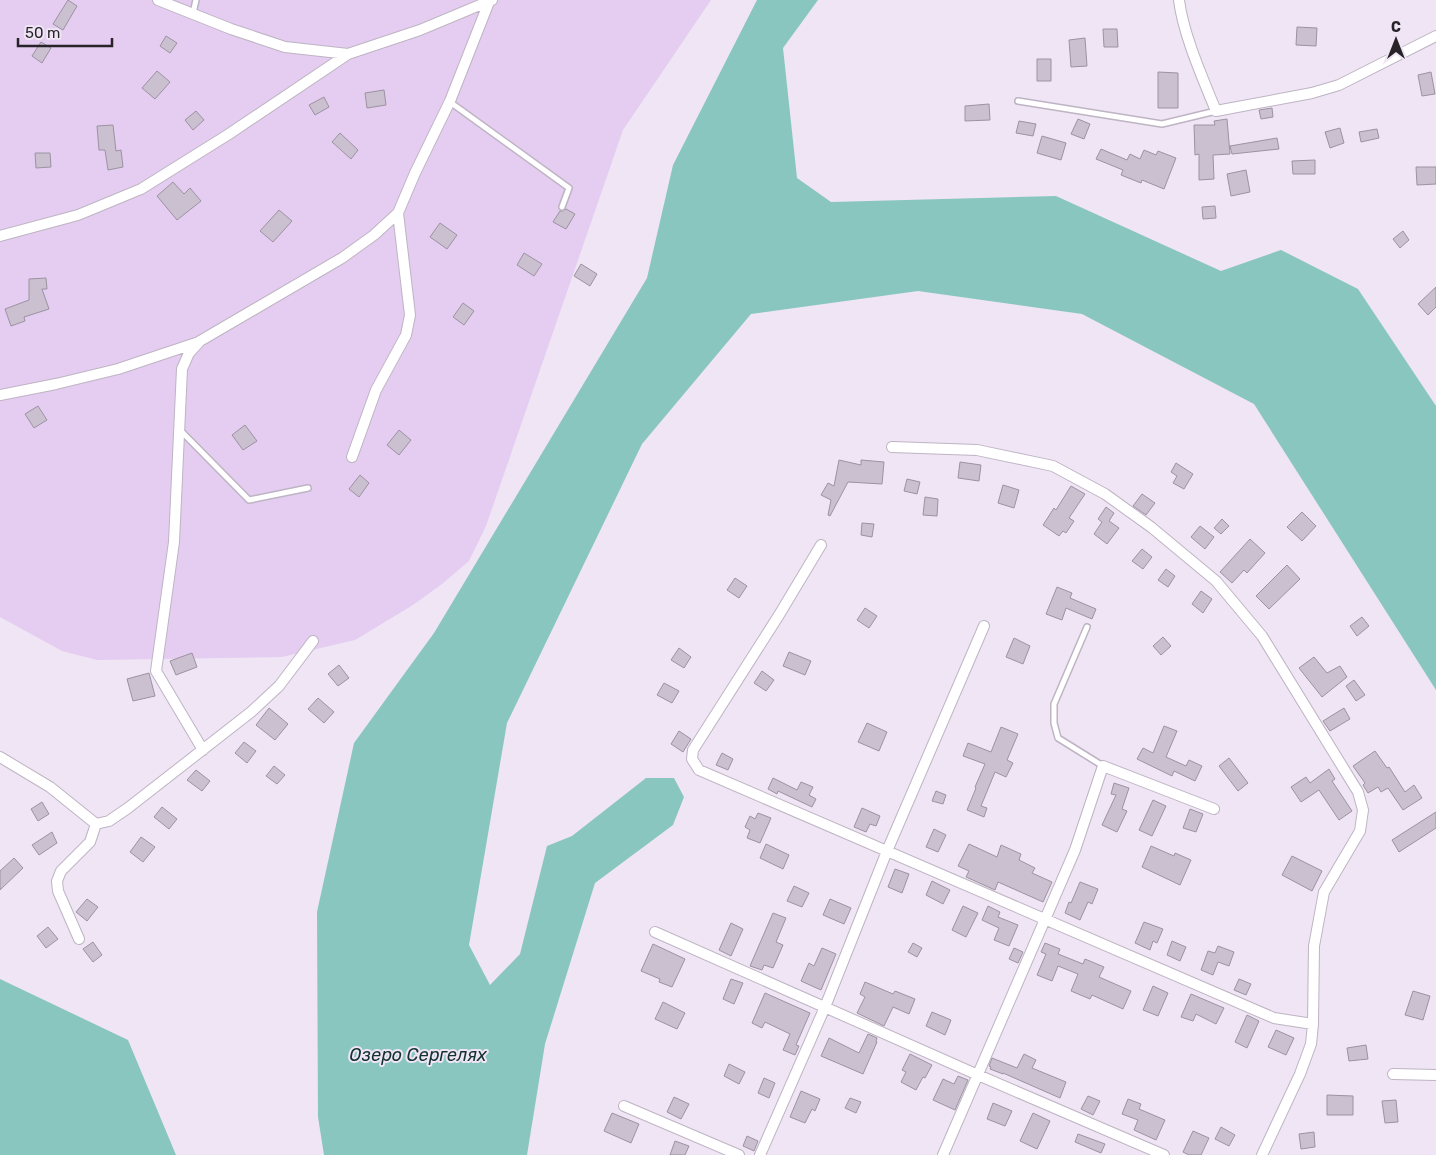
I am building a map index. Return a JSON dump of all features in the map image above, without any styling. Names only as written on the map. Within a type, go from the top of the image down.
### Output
[{"type":"street","points":[[158,0],[231,29],[285,47],[348,54]]},
{"type":"street","points":[[1179,0],[1180,12],[1202,77],[1216,111],[1312,93],[1339,85],[1436,36]]},
{"type":"street","points":[[0,236],[78,215],[141,189],[229,134],[348,54],[420,30],[491,1]]},
{"type":"street","points":[[0,395],[118,369],[200,342],[342,258],[374,235],[398,213],[450,101],[491,1]]},
{"type":"street","points":[[352,457],[376,390],[406,335],[410,315],[398,213]]},
{"type":"street","points":[[200,342],[189,353],[182,369],[174,542],[156,671],[203,750]]},
{"type":"street","points":[[892,447],[977,450],[1053,466],[1105,494],[1151,527],[1216,581],[1262,636],[1358,792],[1363,810],[1360,831],[1324,892],[1314,946],[1311,1044],[1300,1074],[1262,1155]]},
{"type":"street","points":[[820,545],[779,615],[693,750],[692,759],[698,770],[1274,1018],[1313,1024]]},
{"type":"street","points":[[760,1155],[825,1007],[887,851],[984,626]]},
{"type":"street","points":[[96,824],[110,821],[128,808],[251,712],[279,686],[313,641]]},
{"type":"street","points":[[0,757],[50,787],[96,824]]},
{"type":"street","points":[[943,1155],[1075,850],[1103,766],[1214,809]]},
{"type":"street","points":[[79,939],[58,891],[57,881],[61,872],[90,842],[96,824]]},
{"type":"street","points":[[656,932],[978,1075],[1164,1155]]},
{"type":"street","points":[[1393,1074],[1436,1075]]},
{"type":"street","points":[[624,1106],[739,1155]]},
{"type":"lane","points":[[193,13],[196,0]]},
{"type":"lane","points":[[450,101],[569,188],[562,206]]},
{"type":"lane","points":[[1018,101],[1162,124],[1216,111]]},
{"type":"lane","points":[[180,430],[249,500],[308,488]]},
{"type":"lane","points":[[1087,627],[1054,704],[1054,723],[1058,738],[1103,766]]},
{"type":"shaded area","points":[[0,0],[711,0],[623,130],[486,526],[469,561],[413,605],[355,640],[282,657],[97,660],[62,651],[0,617]]},
{"type":"water","name":"Озеро Сергелях","points":[[757,0],[818,0],[783,48],[797,178],[831,202],[1056,196],[1221,271],[1281,250],[1358,289],[1436,406],[1436,690],[1254,404],[1082,314],[918,291],[751,314],[642,444],[507,723],[469,945],[490,985],[520,954],[547,846],[572,836],[646,778],[674,778],[684,797],[673,825],[595,883],[545,1044],[527,1155],[324,1155],[318,1117],[317,912],[354,743],[434,633],[647,278],[673,165]]},
{"type":"water","points":[[0,979],[128,1040],[176,1155],[0,1155]]},
{"type":"building","points":[[68,0],[77,6],[63,30],[53,24]]},
{"type":"building","points":[[1297,27],[1317,28],[1316,46],[1296,45]]},
{"type":"building","points":[[1103,29],[1117,29],[1118,47],[1104,47]]},
{"type":"building","points":[[166,36],[177,43],[170,53],[160,46]]},
{"type":"building","points":[[1085,38],[1087,66],[1071,67],[1069,40]]},
{"type":"building","points":[[41,42],[51,48],[42,63],[32,56]]},
{"type":"building","points":[[1037,59],[1051,59],[1051,81],[1037,81]]},
{"type":"building","points":[[157,71],[170,82],[155,99],[142,88]]},
{"type":"building","points":[[1158,72],[1178,73],[1178,108],[1158,108]]},
{"type":"building","points":[[1431,72],[1435,94],[1422,96],[1418,75]]},
{"type":"building","points":[[384,90],[386,105],[367,108],[365,93]]},
{"type":"building","points":[[324,97],[329,107],[315,115],[309,105]]},
{"type":"building","points":[[989,104],[990,120],[965,121],[965,106]]},
{"type":"building","points":[[1272,108],[1273,117],[1261,119],[1259,110]]},
{"type":"building","points":[[196,111],[204,120],[193,130],[185,120]]},
{"type":"building","points":[[1078,119],[1090,124],[1084,139],[1071,134]]},
{"type":"building","points":[[1227,119],[1230,154],[1213,155],[1214,179],[1199,180],[1199,154],[1195,155],[1194,125],[1215,125],[1214,121]]},
{"type":"building","points":[[1019,121],[1036,124],[1033,136],[1016,133]]},
{"type":"building","points":[[113,125],[116,151],[121,150],[123,167],[108,170],[105,150],[99,150],[97,126]]},
{"type":"building","points":[[1340,128],[1344,143],[1330,148],[1325,132]]},
{"type":"building","points":[[1377,129],[1379,138],[1361,142],[1359,132]]},
{"type":"building","points":[[340,133],[358,150],[351,159],[332,142]]},
{"type":"building","points":[[1042,136],[1066,143],[1061,160],[1037,153]]},
{"type":"building","points":[[1277,138],[1279,149],[1232,154],[1230,146]]},
{"type":"building","points":[[1101,149],[1127,160],[1130,154],[1140,159],[1144,150],[1156,155],[1158,151],[1176,158],[1164,189],[1142,180],[1141,183],[1121,175],[1123,170],[1096,159]]},
{"type":"building","points":[[35,153],[50,153],[51,167],[36,168]]},
{"type":"building","points":[[1315,160],[1315,174],[1293,174],[1292,161]]},
{"type":"building","points":[[1416,167],[1436,167],[1436,184],[1417,185]]},
{"type":"building","points":[[1246,170],[1250,192],[1231,196],[1227,174]]},
{"type":"building","points":[[173,182],[184,194],[190,188],[201,201],[177,220],[157,196]]},
{"type":"building","points":[[1215,206],[1216,218],[1203,219],[1202,207]]},
{"type":"building","points":[[566,209],[575,214],[566,229],[553,222],[560,211]]},
{"type":"building","points":[[279,210],[292,221],[273,242],[260,231]]},
{"type":"building","points":[[440,223],[457,235],[447,249],[430,237]]},
{"type":"building","points":[[1403,231],[1409,240],[1400,248],[1393,239]]},
{"type":"building","points":[[524,253],[542,264],[534,276],[517,265]]},
{"type":"building","points":[[581,264],[597,274],[590,286],[574,276]]},
{"type":"building","points":[[46,278],[47,289],[42,289],[49,309],[24,317],[25,321],[11,326],[5,309],[29,300],[29,279]]},
{"type":"building","points":[[1436,287],[1436,307],[1428,315],[1418,304]]},
{"type":"building","points":[[463,303],[474,311],[464,325],[453,317]]},
{"type":"building","points":[[38,406],[47,420],[34,428],[25,414]]},
{"type":"building","points":[[245,425],[257,441],[243,450],[232,435]]},
{"type":"building","points":[[399,430],[411,440],[399,455],[387,445]]},
{"type":"building","points":[[839,460],[861,465],[861,460],[884,462],[882,484],[848,482],[830,516],[828,515],[831,500],[821,495],[828,483],[834,486]]},
{"type":"building","points":[[960,462],[981,465],[979,481],[958,478]]},
{"type":"building","points":[[1176,463],[1193,474],[1184,489],[1173,483],[1177,476],[1171,472]]},
{"type":"building","points":[[360,475],[369,483],[359,497],[349,489]]},
{"type":"building","points":[[907,479],[920,482],[917,494],[904,491]]},
{"type":"building","points":[[1003,485],[1019,490],[1014,508],[998,503]]},
{"type":"building","points":[[1071,486],[1085,494],[1069,518],[1074,521],[1066,533],[1063,531],[1059,536],[1043,525],[1054,508],[1056,510]]},
{"type":"building","points":[[1142,494],[1155,503],[1146,515],[1133,506]]},
{"type":"building","points":[[925,497],[938,499],[937,516],[923,515]]},
{"type":"building","points":[[1106,507],[1114,513],[1109,521],[1119,528],[1107,544],[1094,534],[1102,522],[1098,519]]},
{"type":"building","points":[[1302,512],[1316,526],[1302,541],[1287,527]]},
{"type":"building","points":[[1222,519],[1229,526],[1221,534],[1214,528]]},
{"type":"building","points":[[862,523],[874,524],[872,537],[861,535]]},
{"type":"building","points":[[1200,526],[1214,537],[1205,549],[1191,537]]},
{"type":"building","points":[[1250,539],[1265,553],[1247,573],[1244,570],[1232,583],[1220,572]]},
{"type":"building","points":[[1142,549],[1152,557],[1143,569],[1132,561]]},
{"type":"building","points":[[1287,565],[1300,579],[1269,609],[1256,596]]},
{"type":"building","points":[[1166,569],[1175,576],[1168,587],[1158,580]]},
{"type":"building","points":[[735,578],[747,586],[739,598],[727,590]]},
{"type":"building","points":[[1057,587],[1072,593],[1070,598],[1096,609],[1092,619],[1066,608],[1062,620],[1046,614]]},
{"type":"building","points":[[1201,591],[1212,599],[1203,613],[1192,604]]},
{"type":"building","points":[[865,608],[877,616],[869,628],[857,620]]},
{"type":"building","points":[[1362,617],[1369,626],[1357,636],[1350,626]]},
{"type":"building","points":[[1163,637],[1171,646],[1161,655],[1153,646]]},
{"type":"building","points":[[1014,638],[1030,646],[1023,664],[1006,657]]},
{"type":"building","points":[[679,648],[691,657],[684,668],[671,660]]},
{"type":"building","points":[[789,652],[811,661],[805,675],[783,666]]},
{"type":"building","points":[[192,653],[197,667],[176,675],[170,661]]},
{"type":"building","points":[[1314,657],[1327,673],[1340,666],[1347,677],[1322,697],[1299,668]]},
{"type":"building","points":[[339,665],[349,678],[338,686],[328,674]]},
{"type":"building","points":[[762,671],[774,680],[766,691],[754,683]]},
{"type":"building","points":[[149,673],[155,696],[133,701],[127,679]]},
{"type":"building","points":[[1354,680],[1365,695],[1356,701],[1346,686]]},
{"type":"building","points":[[664,683],[679,691],[672,703],[657,695]]},
{"type":"building","points":[[318,698],[334,712],[324,723],[308,709]]},
{"type":"building","points":[[269,708],[288,724],[275,740],[256,725]]},
{"type":"building","points":[[1344,708],[1350,719],[1330,731],[1323,721]]},
{"type":"building","points":[[867,723],[887,732],[879,751],[858,742]]},
{"type":"building","points":[[1164,726],[1177,731],[1166,757],[1186,766],[1189,760],[1202,766],[1195,781],[1174,771],[1172,776],[1137,759],[1143,748],[1153,753]]},
{"type":"building","points":[[1001,727],[1018,734],[1007,760],[1013,763],[1006,777],[995,772],[981,806],[987,808],[984,817],[967,810],[985,764],[963,756],[968,743],[991,752]]},
{"type":"building","points":[[679,731],[691,739],[683,752],[671,744]]},
{"type":"building","points":[[244,742],[256,751],[247,763],[235,753]]},
{"type":"building","points":[[1375,751],[1387,768],[1389,767],[1405,792],[1414,785],[1422,798],[1403,810],[1388,788],[1381,792],[1378,787],[1368,793],[1363,785],[1365,783],[1353,766]]},
{"type":"building","points":[[722,753],[733,759],[728,770],[716,765]]},
{"type":"building","points":[[1229,758],[1248,783],[1238,791],[1219,766]]},
{"type":"building","points":[[274,766],[285,775],[277,784],[266,776]]},
{"type":"building","points":[[1329,769],[1335,779],[1332,781],[1352,811],[1339,820],[1319,790],[1301,802],[1291,787],[1306,777],[1310,783]]},
{"type":"building","points":[[196,770],[210,781],[202,791],[187,780]]},
{"type":"building","points":[[773,778],[797,790],[801,782],[813,787],[809,795],[816,799],[812,807],[778,791],[777,794],[768,789]]},
{"type":"building","points":[[1114,783],[1129,788],[1122,809],[1127,811],[1117,832],[1102,825],[1116,795],[1111,794]]},
{"type":"building","points":[[936,791],[946,795],[943,804],[932,801]]},
{"type":"building","points":[[1153,800],[1166,806],[1152,836],[1139,830]]},
{"type":"building","points":[[42,802],[49,814],[38,821],[31,809]]},
{"type":"building","points":[[162,807],[177,819],[169,829],[154,817]]},
{"type":"building","points":[[862,808],[880,816],[876,826],[870,824],[866,832],[854,827]]},
{"type":"building","points":[[1190,809],[1203,814],[1196,832],[1183,828]]},
{"type":"building","points":[[1436,812],[1436,828],[1399,852],[1392,840]]},
{"type":"building","points":[[758,813],[771,818],[760,843],[747,838],[750,830],[745,827],[750,816],[755,819]]},
{"type":"building","points":[[934,829],[946,835],[938,852],[926,847]]},
{"type":"building","points":[[52,832],[57,843],[39,855],[32,845]]},
{"type":"building","points":[[141,837],[155,847],[143,862],[130,852]]},
{"type":"building","points":[[766,844],[789,855],[783,869],[760,858]]},
{"type":"building","points":[[969,844],[997,857],[1001,845],[1021,854],[1019,860],[1035,868],[1032,873],[1052,882],[1043,902],[998,882],[995,890],[966,877],[969,871],[958,866]]},
{"type":"building","points":[[1151,846],[1174,856],[1175,853],[1191,860],[1180,885],[1142,867]]},
{"type":"building","points":[[1292,856],[1322,871],[1312,891],[1282,875]]},
{"type":"building","points":[[14,858],[23,868],[0,890],[0,871]]},
{"type":"building","points":[[895,869],[909,874],[902,893],[888,887]]},
{"type":"building","points":[[932,881],[950,890],[943,904],[926,895]]},
{"type":"building","points":[[1080,882],[1098,889],[1092,904],[1088,902],[1080,920],[1065,913]]},
{"type":"building","points":[[794,886],[809,893],[802,907],[787,901]]},
{"type":"building","points":[[87,899],[98,907],[87,921],[76,912]]},
{"type":"building","points":[[830,899],[851,908],[844,924],[823,915]]},
{"type":"building","points":[[963,906],[978,913],[966,937],[952,930]]},
{"type":"building","points":[[988,906],[1000,912],[998,917],[1018,925],[1009,946],[994,940],[999,928],[982,920]]},
{"type":"building","points":[[773,913],[786,918],[776,942],[783,945],[773,968],[764,965],[762,970],[750,966]]},
{"type":"building","points":[[1144,922],[1163,929],[1157,943],[1153,941],[1150,950],[1135,943]]},
{"type":"building","points":[[731,923],[743,929],[731,956],[719,950]]},
{"type":"building","points":[[48,927],[58,939],[46,948],[37,936]]},
{"type":"building","points":[[1172,941],[1186,947],[1180,961],[1167,955]]},
{"type":"building","points":[[93,942],[102,955],[93,962],[83,949]]},
{"type":"building","points":[[913,943],[922,948],[917,957],[908,952]]},
{"type":"building","points":[[1045,943],[1060,949],[1058,954],[1083,964],[1085,959],[1104,967],[1099,977],[1131,991],[1123,1009],[1092,995],[1090,999],[1071,991],[1078,974],[1058,966],[1052,981],[1037,975],[1046,954],[1041,952]]},
{"type":"building","points":[[653,944],[685,959],[672,987],[659,982],[660,979],[641,971]]},
{"type":"building","points":[[1218,946],[1234,952],[1229,966],[1218,962],[1213,975],[1201,970],[1208,951],[1215,953]]},
{"type":"building","points":[[822,948],[836,954],[821,990],[801,981],[809,963],[814,966]]},
{"type":"building","points":[[1014,948],[1023,952],[1018,963],[1009,959]]},
{"type":"building","points":[[731,979],[743,983],[734,1004],[723,999]]},
{"type":"building","points":[[1239,979],[1251,984],[1246,995],[1234,990]]},
{"type":"building","points":[[865,982],[893,994],[895,991],[915,999],[909,1014],[893,1007],[884,1026],[857,1013],[865,997],[860,994]]},
{"type":"building","points":[[1153,986],[1168,993],[1158,1016],[1143,1010]]},
{"type":"building","points":[[1413,991],[1430,996],[1423,1020],[1405,1015]]},
{"type":"building","points":[[765,993],[810,1013],[796,1045],[799,1046],[795,1055],[783,1050],[790,1034],[765,1022],[762,1028],[752,1023]]},
{"type":"building","points":[[1191,994],[1224,1008],[1216,1024],[1196,1014],[1193,1021],[1181,1017]]},
{"type":"building","points":[[663,1002],[685,1013],[677,1029],[655,1019]]},
{"type":"building","points":[[932,1012],[951,1020],[945,1035],[926,1026]]},
{"type":"building","points":[[1247,1015],[1259,1021],[1247,1048],[1235,1042]]},
{"type":"building","points":[[1276,1030],[1294,1038],[1286,1055],[1268,1047]]},
{"type":"building","points":[[868,1034],[877,1038],[877,1042],[863,1074],[821,1056],[829,1038],[859,1053]]},
{"type":"building","points":[[1366,1045],[1368,1059],[1349,1061],[1347,1048]]},
{"type":"building","points":[[910,1054],[932,1065],[916,1090],[901,1082],[906,1072],[902,1070]]},
{"type":"building","points":[[1024,1054],[1036,1060],[1032,1068],[1066,1082],[1060,1098],[990,1069],[991,1067],[989,1066],[992,1058],[1017,1068]]},
{"type":"building","points":[[729,1064],[745,1072],[739,1084],[724,1076]]},
{"type":"building","points":[[958,1076],[968,1080],[955,1110],[933,1100],[943,1079],[954,1084]]},
{"type":"building","points":[[764,1078],[775,1083],[769,1098],[758,1093]]},
{"type":"building","points":[[801,1091],[820,1099],[815,1111],[812,1109],[805,1123],[790,1117]]},
{"type":"building","points":[[1327,1095],[1353,1096],[1353,1115],[1327,1115]]},
{"type":"building","points":[[1088,1096],[1100,1101],[1093,1115],[1081,1109]]},
{"type":"building","points":[[674,1097],[689,1104],[681,1119],[667,1112]]},
{"type":"building","points":[[850,1098],[861,1102],[856,1113],[845,1108]]},
{"type":"building","points":[[1128,1099],[1141,1104],[1139,1109],[1165,1120],[1156,1140],[1134,1130],[1138,1120],[1122,1114]]},
{"type":"building","points":[[1396,1100],[1398,1122],[1385,1123],[1382,1101]]},
{"type":"building","points":[[993,1103],[1012,1111],[1005,1126],[987,1119]]},
{"type":"building","points":[[612,1113],[639,1124],[631,1143],[604,1131]]},
{"type":"building","points":[[1033,1113],[1050,1121],[1037,1149],[1020,1141]]},
{"type":"building","points":[[1221,1127],[1235,1135],[1229,1146],[1215,1139]]},
{"type":"building","points":[[1193,1131],[1209,1138],[1201,1155],[1189,1155],[1183,1152]]},
{"type":"building","points":[[1314,1132],[1315,1147],[1301,1149],[1299,1134]]},
{"type":"building","points":[[1078,1134],[1105,1144],[1101,1153],[1075,1142]]},
{"type":"building","points":[[747,1136],[758,1141],[754,1151],[743,1146]]},
{"type":"building","points":[[675,1141],[689,1146],[685,1155],[670,1155]]}]
